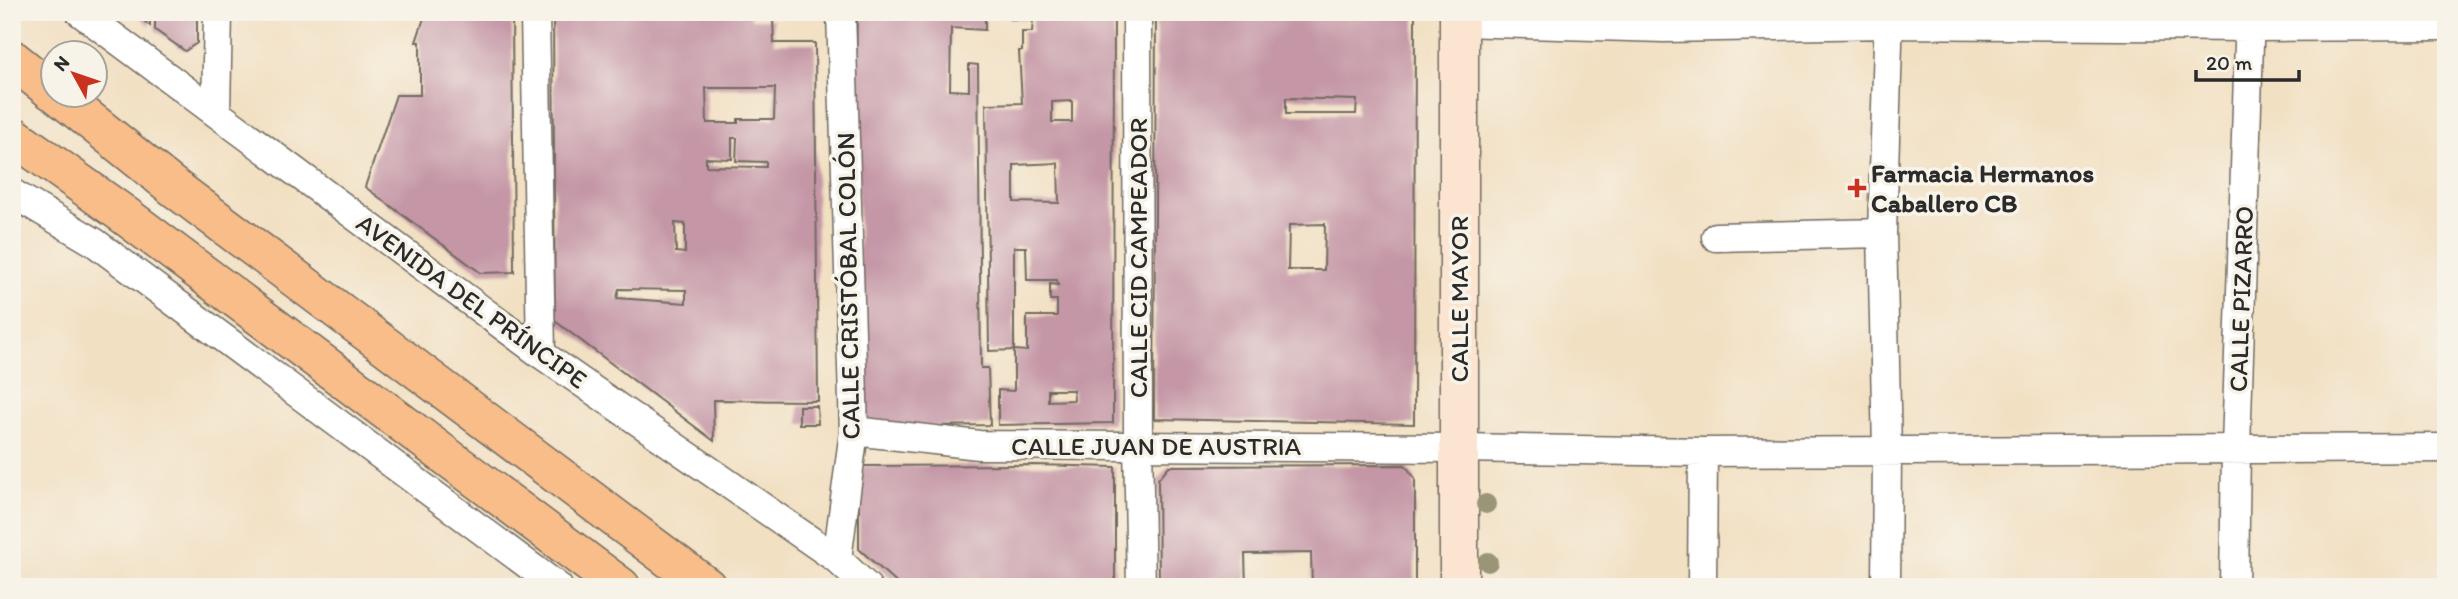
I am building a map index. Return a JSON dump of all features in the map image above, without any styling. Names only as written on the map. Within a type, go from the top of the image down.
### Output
[{"type":"main road","name":"CALLE MAYOR","points":[[1459,17],[1459,587]]},
{"type":"main road","points":[[12,59],[38,80]]},
{"type":"main road","points":[[74,108],[172,186],[707,587]]},
{"type":"main road","points":[[12,135],[123,214],[621,587]]},
{"type":"street","name":"AVENIDA DEL PRÍNCIPE","points":[[80,12],[541,354],[837,559],[867,587]]},
{"type":"street","points":[[216,111],[218,12]]},
{"type":"street","points":[[535,12],[541,354]]},
{"type":"street","name":"CALLE CRISTÓBAL COLÓN","points":[[837,559],[854,431],[841,12]]},
{"type":"street","name":"CALLE CID CAMPEADOR","points":[[1138,12],[1138,445],[1141,587]]},
{"type":"street","points":[[1459,17],[1674,20],[2250,20],[2446,26]]},
{"type":"street","points":[[1886,587],[1887,450],[1882,233],[1889,18]]},
{"type":"street","name":"CALLE PIZARRO","points":[[2234,587],[2250,20]]},
{"type":"street","points":[[12,193],[94,242],[558,587]]},
{"type":"street","points":[[1716,237],[1882,233]]},
{"type":"street","name":"CALLE JUAN DE AUSTRIA","points":[[854,431],[979,445],[1703,452],[2446,448]]},
{"type":"street","points":[[1702,587],[1703,452]]},
{"type":"building","points":[[133,12],[150,12],[150,26]]},
{"type":"building","points":[[155,12],[197,12],[197,43],[185,51],[155,30]]},
{"type":"building","points":[[426,12],[512,12],[514,272],[481,273],[365,187],[396,95],[420,95],[420,42],[416,42]]},
{"type":"building","points":[[553,12],[751,12],[751,19],[773,19],[774,43],[815,43],[818,401],[713,400],[714,441],[555,321]],"holes":[[[706,88],[775,88],[774,119],[738,119],[738,123],[707,123]],[[732,138],[737,138],[736,161],[766,162],[766,167],[706,166],[706,158],[732,159]],[[675,223],[685,224],[685,253],[676,252]],[[619,289],[686,290],[686,303],[617,298]]]},
{"type":"building","points":[[857,12],[985,12],[985,30],[951,28],[950,90],[969,91],[969,64],[978,65],[981,368],[988,368],[990,425],[870,427],[862,418]]},
{"type":"building","points":[[1010,12],[1114,12],[1113,423],[998,425],[998,390],[1014,391],[1014,350],[989,351],[986,104],[1022,103],[1019,51],[1022,51],[1022,32],[1032,32],[1033,19],[1010,19]],"holes":[[[1072,101],[1072,122],[1052,122],[1052,102]],[[1058,163],[1059,203],[1014,202],[1014,165]],[[1014,247],[1026,247],[1027,280],[1057,280],[1058,285],[1050,284],[1050,300],[1057,300],[1057,316],[1027,316],[1027,351],[1014,350]],[[1048,390],[1073,390],[1074,400],[1048,401]]]},
{"type":"building","points":[[1156,12],[1415,12],[1414,424],[1154,419]],"holes":[[[1286,98],[1357,100],[1356,114],[1286,114]],[[1325,224],[1324,270],[1288,270],[1289,225]]]},
{"type":"building","points":[[799,406],[817,406],[818,424],[799,424]]},
{"type":"building","points":[[1405,465],[1415,478],[1415,587],[1312,587],[1311,553],[1245,554],[1246,587],[1159,587],[1158,479],[1169,466]]},
{"type":"building","points":[[864,466],[1115,467],[1115,587],[901,587],[859,549],[859,471]]},
{"type":"place","name":"Farmacia Hermanos Caballero CB","points":[[1857,188]]}]
